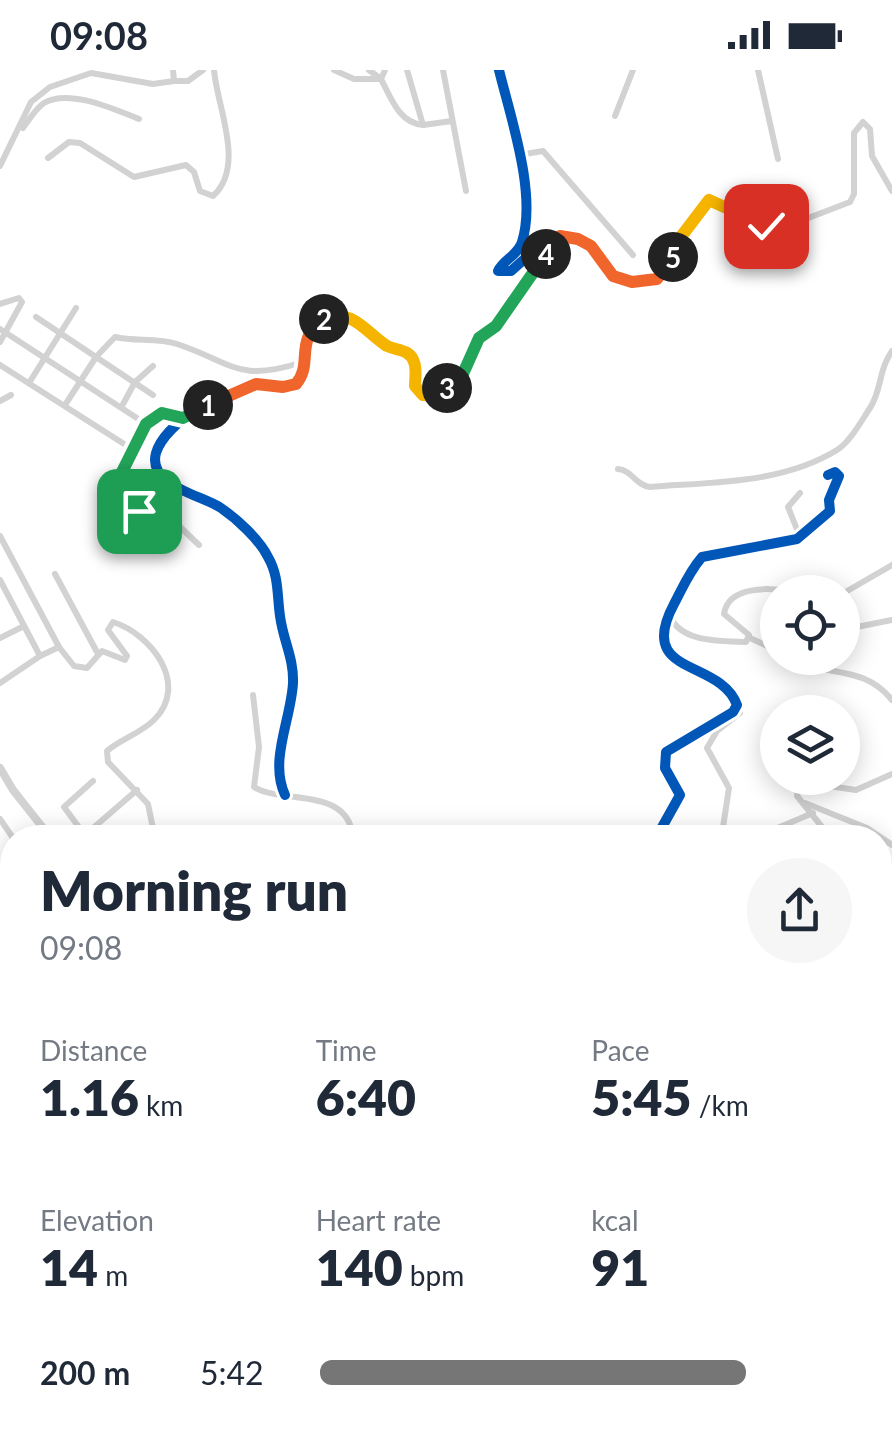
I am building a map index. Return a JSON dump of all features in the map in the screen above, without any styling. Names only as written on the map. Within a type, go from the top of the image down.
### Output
[{"type":"street","points":[[173,70],[174,81]]},
{"type":"street","points":[[20,133],[25,113],[37,94],[91,73],[153,84],[188,80],[203,70]]},
{"type":"street","points":[[48,158],[69,142],[80,144],[134,178],[186,165],[194,172],[200,191],[213,196],[220,188],[229,156],[214,70]]},
{"type":"street","points":[[334,70],[354,79],[383,74]]},
{"type":"street","points":[[369,70],[383,74],[405,119],[423,125],[452,121]]},
{"type":"street","points":[[407,70],[423,125]]},
{"type":"street","points":[[444,70],[466,190]]},
{"type":"street","points":[[499,70],[519,155],[525,231],[519,251],[498,271],[509,272],[545,240],[553,240]]},
{"type":"street","points":[[614,116],[633,70]]},
{"type":"street","points":[[758,70],[778,158]]},
{"type":"street","points":[[0,166],[38,109],[53,100],[89,100],[139,119]]},
{"type":"street","points":[[285,795],[278,765],[289,713],[292,664],[280,618],[278,585],[266,553],[226,512],[180,490],[158,470],[156,456],[162,439],[183,418],[256,384],[294,386],[304,374],[304,344],[314,326],[331,316],[344,316],[370,329],[383,344],[410,356],[416,389],[425,396],[434,396],[462,376],[479,338],[496,326],[520,295],[553,240],[560,236],[578,239],[591,246],[613,276],[650,282],[664,275],[677,242],[709,200],[766,226],[790,225],[850,202],[854,194],[854,132],[861,122],[870,126],[872,156],[892,191]]},
{"type":"street","points":[[519,155],[544,150],[632,255]]},
{"type":"street","points":[[0,304],[18,298],[22,302],[0,342]]},
{"type":"street","points":[[29,383],[76,308]]},
{"type":"street","points":[[36,317],[153,394]]},
{"type":"street","points":[[3,331],[146,424]]},
{"type":"street","points":[[65,405],[96,357],[115,337],[176,343],[244,372],[260,373],[303,362]]},
{"type":"street","points":[[618,469],[627,471],[639,485],[650,487],[732,481],[775,474],[831,453],[842,446],[870,408],[880,369],[892,351]]},
{"type":"street","points":[[0,365],[132,449]]},
{"type":"street","points":[[122,406],[135,382],[152,366]]},
{"type":"street","points":[[0,401],[11,394]]},
{"type":"street","points":[[183,418],[162,413],[146,424],[119,478],[139,511],[178,525],[200,545]]},
{"type":"street","points":[[723,825],[729,788],[707,748],[717,731],[740,713],[734,698],[667,652],[663,630],[668,612],[704,556],[800,537],[831,509],[829,500],[839,476],[835,472],[828,475]]},
{"type":"street","points":[[800,493],[788,507],[800,537]]},
{"type":"street","points":[[0,536],[59,647],[74,666],[87,668],[105,650],[122,661],[126,659],[108,630],[116,622],[146,639],[166,672],[168,695],[163,709],[147,726],[107,750],[108,762],[148,804],[152,825]]},
{"type":"street","points":[[860,584],[892,565]]},
{"type":"street","points":[[55,574],[98,654]]},
{"type":"street","points":[[1,584],[40,656]]},
{"type":"street","points":[[760,590],[745,592],[726,605],[725,616],[760,642]]},
{"type":"street","points":[[668,612],[673,625],[683,633],[730,642],[746,642],[750,638]]},
{"type":"street","points":[[860,626],[892,620]]},
{"type":"street","points":[[0,638],[22,626]]},
{"type":"street","points":[[0,683],[59,647]]},
{"type":"street","points":[[855,675],[867,677],[892,700]]},
{"type":"street","points":[[253,696],[258,747],[254,787],[338,808],[350,825]]},
{"type":"street","points":[[664,825],[680,798],[666,768],[666,752],[733,712],[737,705]]},
{"type":"street","points":[[0,768],[40,825]]},
{"type":"street","points":[[822,825],[796,793],[801,784],[856,790],[892,774]]},
{"type":"street","points":[[78,825],[64,807],[94,781]]},
{"type":"street","points":[[98,825],[137,790]]},
{"type":"street","points":[[805,803],[860,825]]},
{"type":"street","points":[[785,825],[813,813]]},
{"type":"cycle path","points":[[285,795],[279,768],[293,674],[272,564],[241,524],[160,474],[155,464],[156,453],[172,429],[215,398],[259,383],[296,384],[302,375],[311,331],[331,316],[360,324],[383,344],[410,355],[415,364],[415,386],[423,395],[433,396],[462,376],[479,338],[501,319],[553,243],[547,239],[511,271],[498,271],[522,242],[526,223],[521,156],[499,70]]},
{"type":"cycle path","points":[[663,825],[680,795],[665,768],[666,752],[733,712],[737,705],[728,690],[672,656],[665,644],[665,627],[674,604],[702,557],[797,539],[830,511],[829,500],[839,476],[835,472],[828,475]]},
{"type":"route","points":[[139,511],[122,489],[119,478],[146,424],[162,413],[183,418],[256,384],[294,386],[304,374],[306,338],[314,326],[328,317],[344,316],[370,329],[383,344],[402,350],[414,361],[418,392],[434,396],[462,376],[479,338],[496,326],[553,240],[560,236],[591,246],[613,276],[650,282],[664,275],[677,242],[709,200],[766,226]]}]
